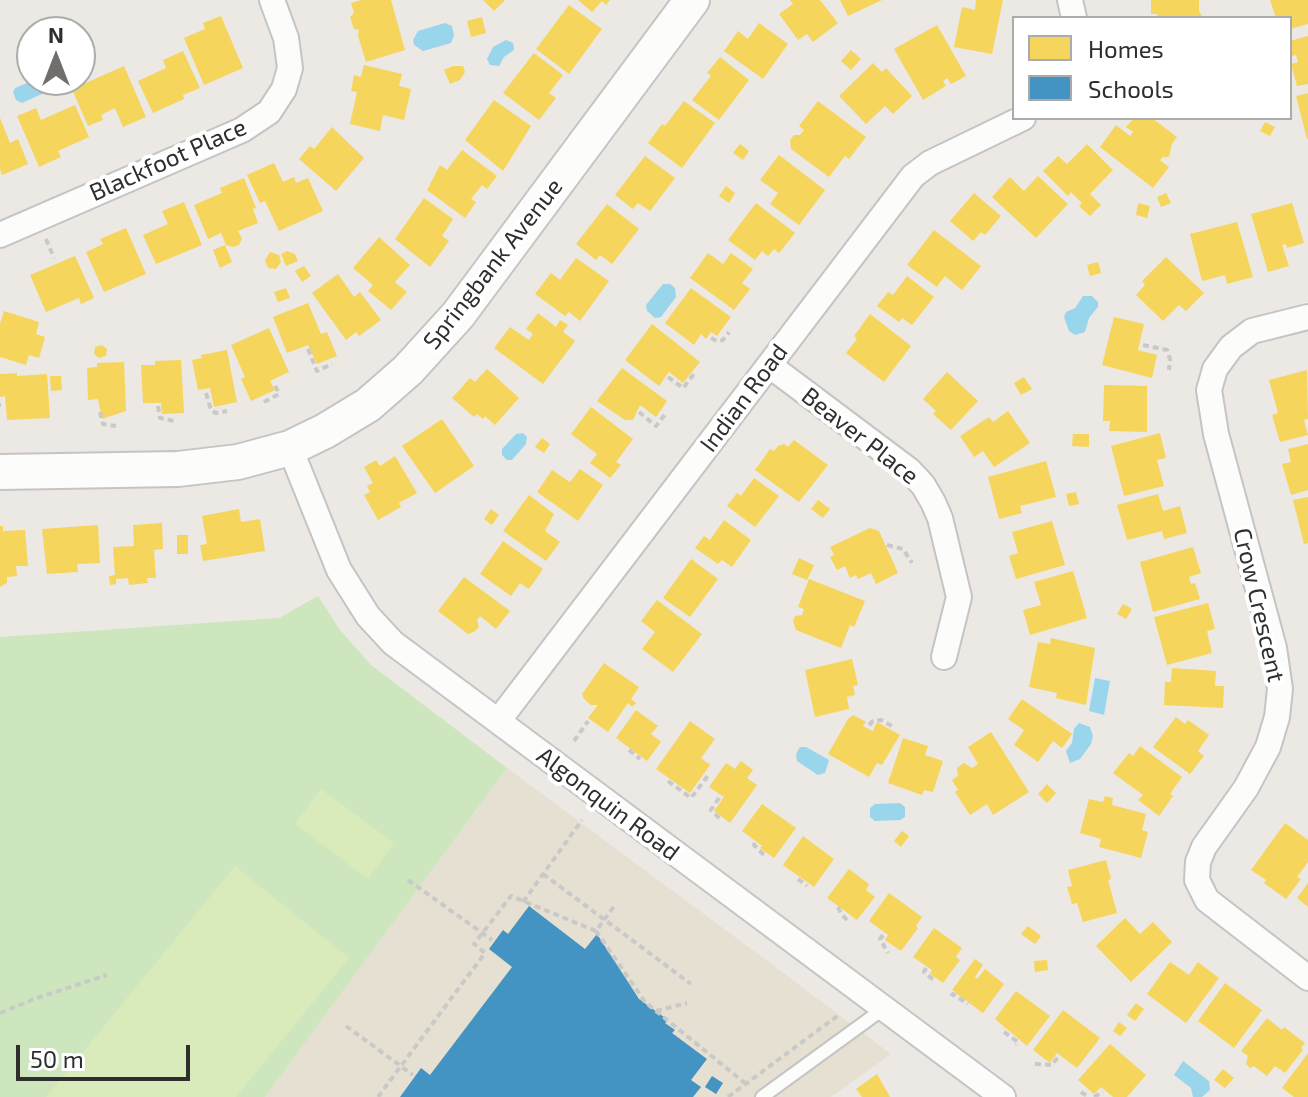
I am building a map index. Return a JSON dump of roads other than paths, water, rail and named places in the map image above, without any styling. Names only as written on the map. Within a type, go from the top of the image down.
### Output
[{"type":"main road","name":"Springbank Avenue","points":[[0,472],[202,467],[238,462],[290,448],[368,405],[392,386],[458,315],[692,0]]},
{"type":"street","name":"Blackfoot Place","points":[[0,235],[242,130],[269,112],[288,80],[291,55],[272,0]]},
{"type":"street","name":"Indian Road","points":[[499,720],[913,176],[930,163],[1019,120]]},
{"type":"street","name":"Crow Crescent","points":[[1308,317],[1252,331],[1231,347],[1215,369],[1209,390],[1219,445],[1274,647],[1280,689],[1277,717],[1263,761],[1204,847],[1198,862],[1197,880],[1207,900],[1308,978]]},
{"type":"street","name":"Beaver Place","points":[[769,365],[909,470],[923,485],[940,518],[959,597],[944,657]]},
{"type":"street","name":"Algonquin Road","points":[[290,448],[339,570],[368,616],[393,643],[1003,1097]]},
{"type":"lane","points":[[762,1097],[883,1009]]},
{"type":"water","points":[[445,23],[452,26],[454,35],[451,43],[423,51],[414,45],[418,31]]},
{"type":"water","points":[[506,40],[513,43],[514,50],[504,57],[499,66],[490,65],[487,59],[493,47]]},
{"type":"water","points":[[15,88],[16,96],[37,96],[22,103],[16,100]]},
{"type":"water","points":[[663,284],[675,288],[676,297],[661,317],[655,318],[647,311],[646,305]]},
{"type":"water","points":[[1083,296],[1092,296],[1098,307],[1089,318],[1085,332],[1075,335],[1069,331],[1064,317]]},
{"type":"water","points":[[523,433],[527,437],[526,444],[512,460],[507,460],[502,455],[502,449],[516,434]]},
{"type":"water","points":[[1095,678],[1110,681],[1104,715],[1089,711]]},
{"type":"water","points":[[1079,723],[1090,727],[1093,736],[1080,759],[1070,763],[1066,751]]},
{"type":"water","points":[[800,747],[806,747],[829,760],[825,773],[818,775],[797,761],[796,754]]},
{"type":"water","points":[[900,803],[905,807],[905,817],[900,820],[875,821],[870,817],[870,808],[875,804]]},
{"type":"water","points":[[1183,1061],[1209,1081],[1210,1090],[1202,1097],[1193,1097],[1191,1088],[1174,1075]]}]
